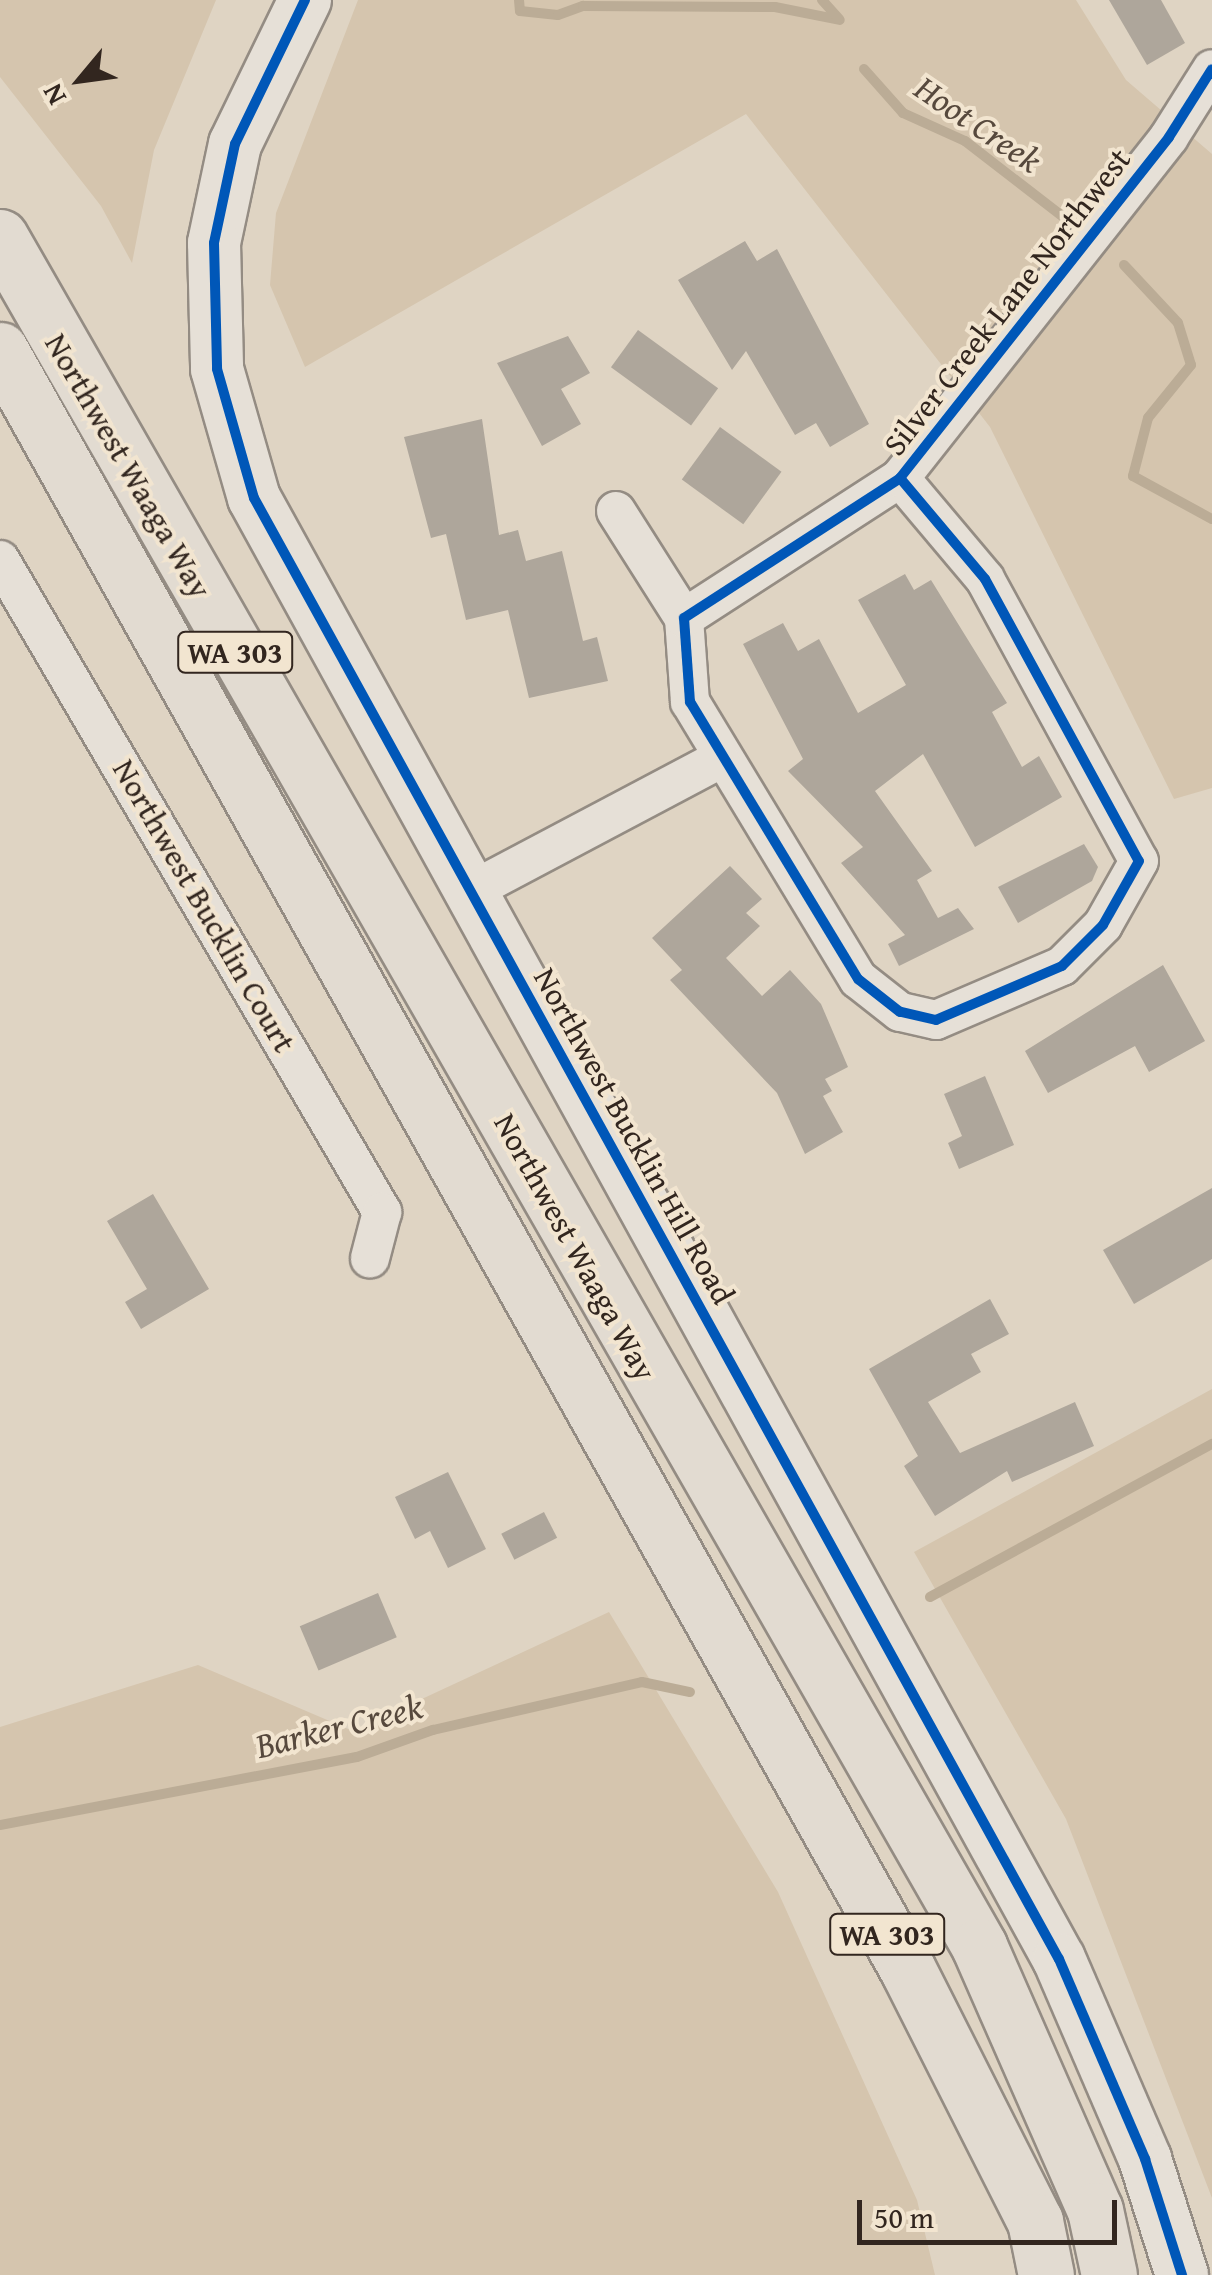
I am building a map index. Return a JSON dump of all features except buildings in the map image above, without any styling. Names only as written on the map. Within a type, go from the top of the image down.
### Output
[{"type":"highway","name":"Northwest Waaga Way","points":[[0,236],[962,1914],[1095,2210],[1109,2275]]},
{"type":"highway","name":"Northwest Waaga Way","points":[[0,350],[907,1968],[1035,2221],[1046,2275]]},
{"type":"highway","points":[[0,374],[74,481]]},
{"type":"main road","name":"Northwest Bucklin Hill Road","points":[[305,0],[255,96],[222,192],[212,295],[223,405],[281,552],[1059,1960],[1145,2160],[1182,2275]]},
{"type":"street","name":"Silver Creek Lane Northwest","points":[[684,618],[900,478],[1170,137],[1212,69]]},
{"type":"street","points":[[616,511],[684,618],[690,702],[720,759],[858,979],[900,1012],[936,1020],[1062,966],[1122,899],[1138,860],[1100,779],[985,579],[900,478]]},
{"type":"street","name":"Northwest Bucklin Court","points":[[3,572],[382,1212],[370,1258]]},
{"type":"street","points":[[469,892],[720,759]]},
{"type":"shaded area","points":[[0,0],[216,0],[154,150],[132,263],[101,206],[0,77]]},
{"type":"shaded area","points":[[358,0],[1076,0],[1126,80],[1212,154],[1212,788],[1174,799],[990,427],[746,114],[305,367],[270,285],[276,213]]},
{"type":"shaded area","points":[[1212,1389],[1212,2198],[1066,1819],[914,1552]]},
{"type":"shaded area","points":[[609,1612],[778,1892],[917,2200],[935,2275],[0,2275],[0,1727],[198,1665],[353,1731]]},
{"type":"waterway","name":"Hoot Creek","points":[[519,0],[520,11],[558,15],[583,6],[775,7],[840,20]]},
{"type":"waterway","points":[[822,0],[839,19]]},
{"type":"waterway","name":"Hoot Creek","points":[[864,69],[903,113],[965,141],[1066,219]]},
{"type":"waterway","name":"Hoot Creek","points":[[1124,265],[1178,323],[1191,365],[1148,418],[1133,476],[1212,519]]},
{"type":"waterway","name":"Barker Creek","points":[[930,1597],[1212,1444]]},
{"type":"waterway","name":"Barker Creek","points":[[0,1825],[357,1757],[433,1730],[642,1682],[690,1692]]},
{"type":"cycle path","points":[[305,0],[235,144],[214,243],[217,369],[254,498],[1059,1959],[1145,2159],[1182,2275]]},
{"type":"cycle path","points":[[900,478],[985,579],[1139,861],[1103,925],[1062,966],[936,1020],[900,1012],[858,979],[690,702],[684,618],[900,478],[1169,137],[1212,69]]}]
